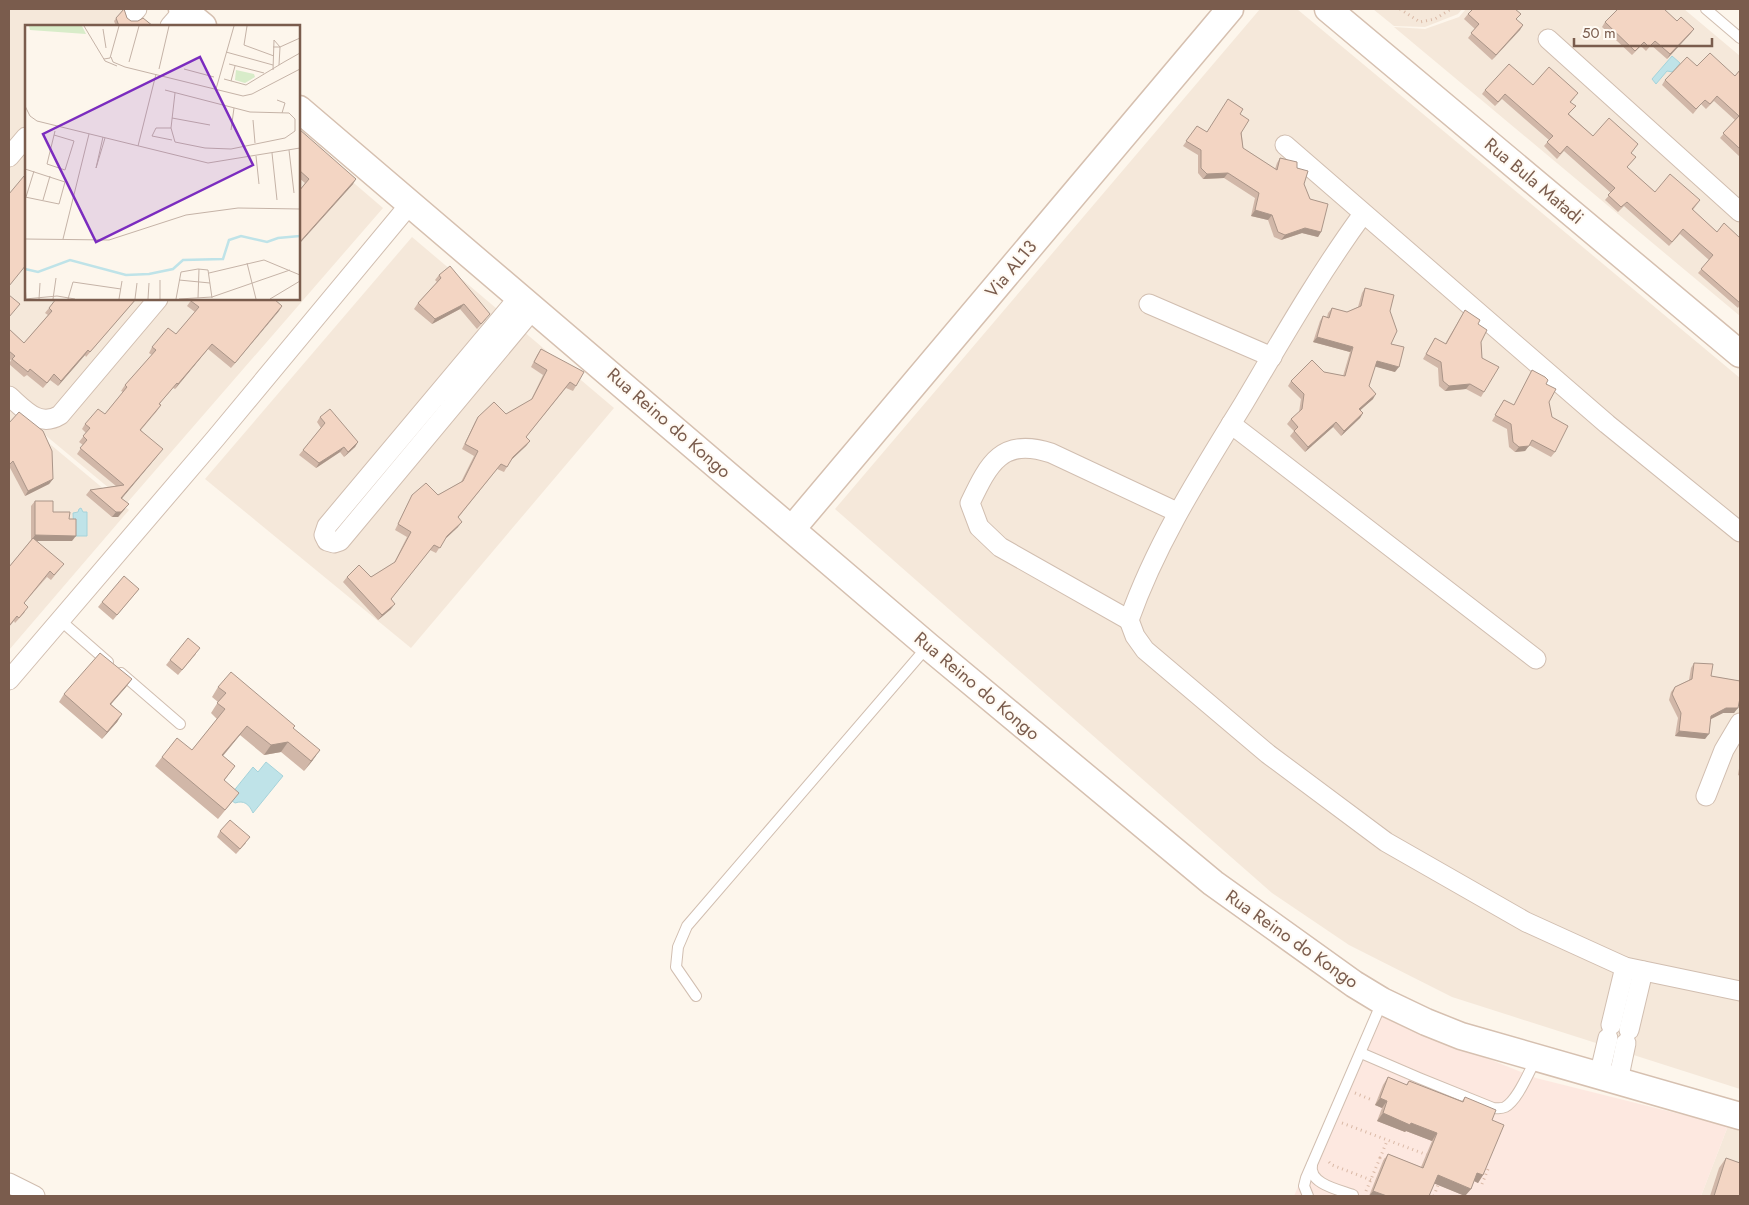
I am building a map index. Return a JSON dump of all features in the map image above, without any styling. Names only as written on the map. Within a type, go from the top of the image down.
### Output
[{"type":"street","name":"Via AL13","points":[[792,529],[1230,9]]},
{"type":"street","name":"Rua Bula Matadi","points":[[1328,9],[1740,354]]},
{"type":"street","points":[[1548,39],[1740,212]]},
{"type":"street","name":"Rua Reino do Kongo","points":[[300,110],[928,646],[1213,883],[1325,964],[1382,1001],[1461,1036],[1740,1116]]},
{"type":"street","points":[[9,157],[25,138]]},
{"type":"street","points":[[1285,145],[1607,424],[1740,532]]},
{"type":"street","points":[[9,680],[221,431],[410,204]]},
{"type":"street","points":[[1129,620],[1142,585],[1177,512],[1316,283],[1363,214]]},
{"type":"street","points":[[9,396],[33,416],[40,419],[47,420],[60,415],[157,300]]},
{"type":"street","points":[[527,302],[340,541],[334,543],[328,541],[324,535],[327,526],[527,302]]},
{"type":"street","points":[[1150,304],[1272,356]]},
{"type":"street","points":[[1231,424],[1536,659]]},
{"type":"street","points":[[1177,512],[1051,453],[1035,448],[1016,448],[996,458],[981,479],[970,503],[979,527],[1000,547],[1129,620],[1135,636],[1145,650],[1177,678],[1268,754],[1386,842],[1526,922],[1624,967],[1740,991]]},
{"type":"street","points":[[1706,796],[1724,750],[1740,723]]},
{"type":"street","points":[[1608,1078],[1609,1032],[1624,967]]},
{"type":"street","points":[[1608,1078],[1628,1037],[1643,971]]},
{"type":"street","points":[[9,1183],[35,1196]]},
{"type":"lane","points":[[1706,9],[1740,38]]},
{"type":"lane","points":[[60,620],[180,724]]},
{"type":"lane","points":[[696,996],[676,967],[678,947],[687,926],[928,646]]},
{"type":"lane","points":[[1306,1193],[1305,1181],[1312,1163],[1382,1001]]},
{"type":"lane","points":[[1360,1052],[1493,1108],[1502,1108],[1515,1098],[1536,1058]]},
{"type":"lane","points":[[1312,1163],[1311,1172],[1316,1179],[1353,1195]]},
{"type":"lane","points":[[1306,1193],[1310,1181],[1320,1181]]},
{"type":"path","points":[[1400,9],[1420,22],[1435,19],[1451,9]]},
{"type":"path","points":[[1352,1100],[1359,1084]]},
{"type":"path","points":[[1355,1093],[1372,1100]]},
{"type":"path","points":[[1339,1130],[1345,1115]]},
{"type":"path","points":[[1342,1123],[1438,1159]]},
{"type":"path","points":[[1364,1196],[1387,1141]]},
{"type":"path","points":[[1328,1157],[1332,1165],[1371,1180]]},
{"type":"path","points":[[1380,1158],[1389,1161]]},
{"type":"path","points":[[1480,1166],[1488,1169],[1482,1184]]},
{"type":"path","points":[[1431,1179],[1440,1182],[1434,1196]]},
{"type":"shaded area","points":[[9,9],[124,9],[141,25],[25,25],[25,300],[300,300],[300,137],[383,208],[127,503],[9,405]]},
{"type":"shaded area","points":[[1260,9],[1297,9],[1740,378],[1740,1089],[1452,997],[1349,945],[1272,893],[835,509]]},
{"type":"shaded area","points":[[1373,9],[1462,9],[1458,14],[1425,27],[1394,26]]},
{"type":"shaded area","points":[[1466,9],[1684,9],[1740,56],[1740,316],[1394,27],[1425,29],[1459,17]]},
{"type":"shaded area","points":[[412,237],[614,408],[411,648],[205,479]]},
{"type":"shaded area","points":[[9,410],[129,510],[9,650]]},
{"type":"shaded area","points":[[1373,1012],[1536,1078],[1728,1126],[1701,1196],[1294,1196]]},
{"type":"shaded area","points":[[1728,1126],[1740,1130],[1740,1196],[1701,1196]]},
{"type":"water","points":[[1672,56],[1680,63],[1673,72],[1667,71],[1656,84],[1652,79]]},
{"type":"water","points":[[81,508],[83,512],[87,512],[87,536],[74,536],[73,513],[78,512]]},
{"type":"water","points":[[266,762],[283,776],[253,813],[246,804],[241,802],[235,803],[228,798],[253,767],[258,772]]},
{"type":"building","points":[[124,9],[127,18],[131,21],[138,21],[143,18],[152,25],[119,25],[116,18]]},
{"type":"building","points":[[1473,9],[1515,9],[1521,14],[1516,19],[1523,25],[1496,55],[1471,33],[1479,24],[1468,14]]},
{"type":"building","points":[[1618,9],[1664,9],[1677,21],[1681,17],[1694,29],[1670,54],[1655,41],[1649,47],[1644,42],[1635,51],[1605,22]]},
{"type":"building","points":[[1710,53],[1735,76],[1740,70],[1740,149],[1723,133],[1739,116],[1717,96],[1710,104],[1705,100],[1696,109],[1665,80],[1687,57],[1697,66]]},
{"type":"building","points":[[1509,64],[1533,85],[1549,67],[1578,93],[1570,102],[1576,106],[1568,114],[1593,136],[1609,118],[1638,144],[1631,153],[1636,157],[1627,167],[1655,192],[1670,174],[1700,200],[1692,209],[1717,232],[1724,223],[1740,238],[1740,303],[1701,269],[1713,255],[1683,229],[1672,242],[1627,202],[1621,207],[1608,195],[1615,188],[1567,146],[1560,154],[1547,142],[1553,136],[1505,94],[1498,102],[1485,90]]},
{"type":"building","points":[[1228,99],[1243,109],[1240,114],[1249,120],[1241,133],[1243,148],[1277,170],[1280,158],[1297,162],[1297,168],[1308,171],[1304,184],[1310,199],[1328,204],[1321,232],[1305,228],[1285,235],[1278,232],[1272,215],[1255,210],[1259,193],[1228,173],[1207,174],[1201,168],[1201,150],[1186,141],[1197,126],[1207,132]]},
{"type":"building","points":[[300,130],[356,179],[300,242],[300,190],[309,179],[300,171]]},
{"type":"building","points":[[25,176],[25,266],[9,286],[9,194]]},
{"type":"building","points":[[450,266],[490,314],[481,324],[464,304],[435,319],[418,303],[441,278],[439,275]]},
{"type":"building","points":[[1365,288],[1394,295],[1390,311],[1397,331],[1391,344],[1404,347],[1399,367],[1377,361],[1369,386],[1376,394],[1359,409],[1363,413],[1344,431],[1336,422],[1308,447],[1294,431],[1298,427],[1291,419],[1302,409],[1304,394],[1291,381],[1312,360],[1324,372],[1345,376],[1353,347],[1317,337],[1323,316],[1329,318],[1332,308],[1347,312],[1361,306]]},
{"type":"building","points":[[9,295],[20,304],[9,317]]},
{"type":"building","points":[[55,300],[135,300],[90,352],[88,350],[61,381],[54,374],[47,383],[30,369],[28,372],[12,359],[15,356],[9,351],[9,329],[24,343],[52,311],[49,308]]},
{"type":"building","points":[[275,300],[282,306],[235,363],[212,344],[159,404],[161,405],[140,430],[163,449],[121,498],[129,504],[121,512],[116,512],[90,490],[124,485],[80,448],[87,440],[83,436],[90,428],[85,424],[98,409],[105,414],[127,387],[125,385],[156,350],[152,347],[168,328],[176,334],[199,307],[191,301]]},
{"type":"building","points":[[1465,310],[1480,320],[1478,324],[1487,330],[1481,342],[1482,358],[1499,367],[1484,392],[1470,384],[1449,386],[1443,381],[1441,362],[1426,354],[1435,338],[1446,344]]},
{"type":"building","points":[[541,349],[584,372],[576,386],[570,382],[526,437],[530,441],[513,457],[507,467],[501,464],[458,517],[462,522],[447,536],[440,548],[434,545],[391,599],[395,604],[382,615],[347,577],[359,565],[371,577],[395,562],[411,532],[398,524],[412,495],[426,483],[438,495],[463,481],[478,451],[465,444],[478,417],[494,402],[506,414],[532,399],[547,370],[534,362]]},
{"type":"building","points":[[1532,370],[1545,377],[1548,380],[1546,384],[1556,389],[1549,402],[1552,417],[1568,426],[1555,452],[1532,440],[1529,446],[1519,447],[1513,442],[1511,424],[1495,415],[1504,400],[1514,405]]},
{"type":"building","points":[[330,409],[358,442],[348,452],[344,447],[319,463],[303,450],[325,423],[320,417]]},
{"type":"building","points":[[19,412],[43,431],[52,451],[53,479],[28,491],[13,461],[9,465],[9,423]]},
{"type":"building","points":[[35,501],[53,501],[53,512],[70,512],[69,519],[76,519],[76,536],[35,535]]},
{"type":"building","points":[[33,538],[64,564],[54,575],[50,571],[24,603],[28,607],[9,626],[9,567]]},
{"type":"building","points":[[124,576],[139,589],[117,615],[102,602]]},
{"type":"building","points":[[188,638],[200,648],[182,670],[170,660]]},
{"type":"building","points":[[100,653],[132,679],[110,704],[122,714],[107,732],[64,694]]},
{"type":"building","points":[[1694,663],[1713,664],[1711,676],[1740,681],[1738,708],[1726,708],[1711,716],[1709,734],[1679,731],[1681,713],[1672,694],[1675,687],[1692,679]]},
{"type":"building","points":[[231,672],[295,726],[293,728],[320,750],[311,761],[288,742],[271,745],[247,726],[222,755],[235,766],[224,780],[239,793],[225,810],[162,757],[177,738],[192,750],[225,709],[217,703],[226,693],[218,687]]},
{"type":"building","points":[[230,820],[250,837],[240,849],[220,831]]},
{"type":"building","points":[[1388,1077],[1407,1085],[1409,1081],[1463,1102],[1465,1097],[1496,1110],[1492,1120],[1504,1125],[1483,1175],[1477,1173],[1471,1189],[1438,1175],[1429,1196],[1387,1196],[1373,1191],[1388,1154],[1423,1168],[1437,1133],[1411,1123],[1410,1125],[1383,1113],[1387,1101],[1380,1098]]},
{"type":"building","points":[[1726,1158],[1740,1163],[1740,1196],[1714,1196]]}]
